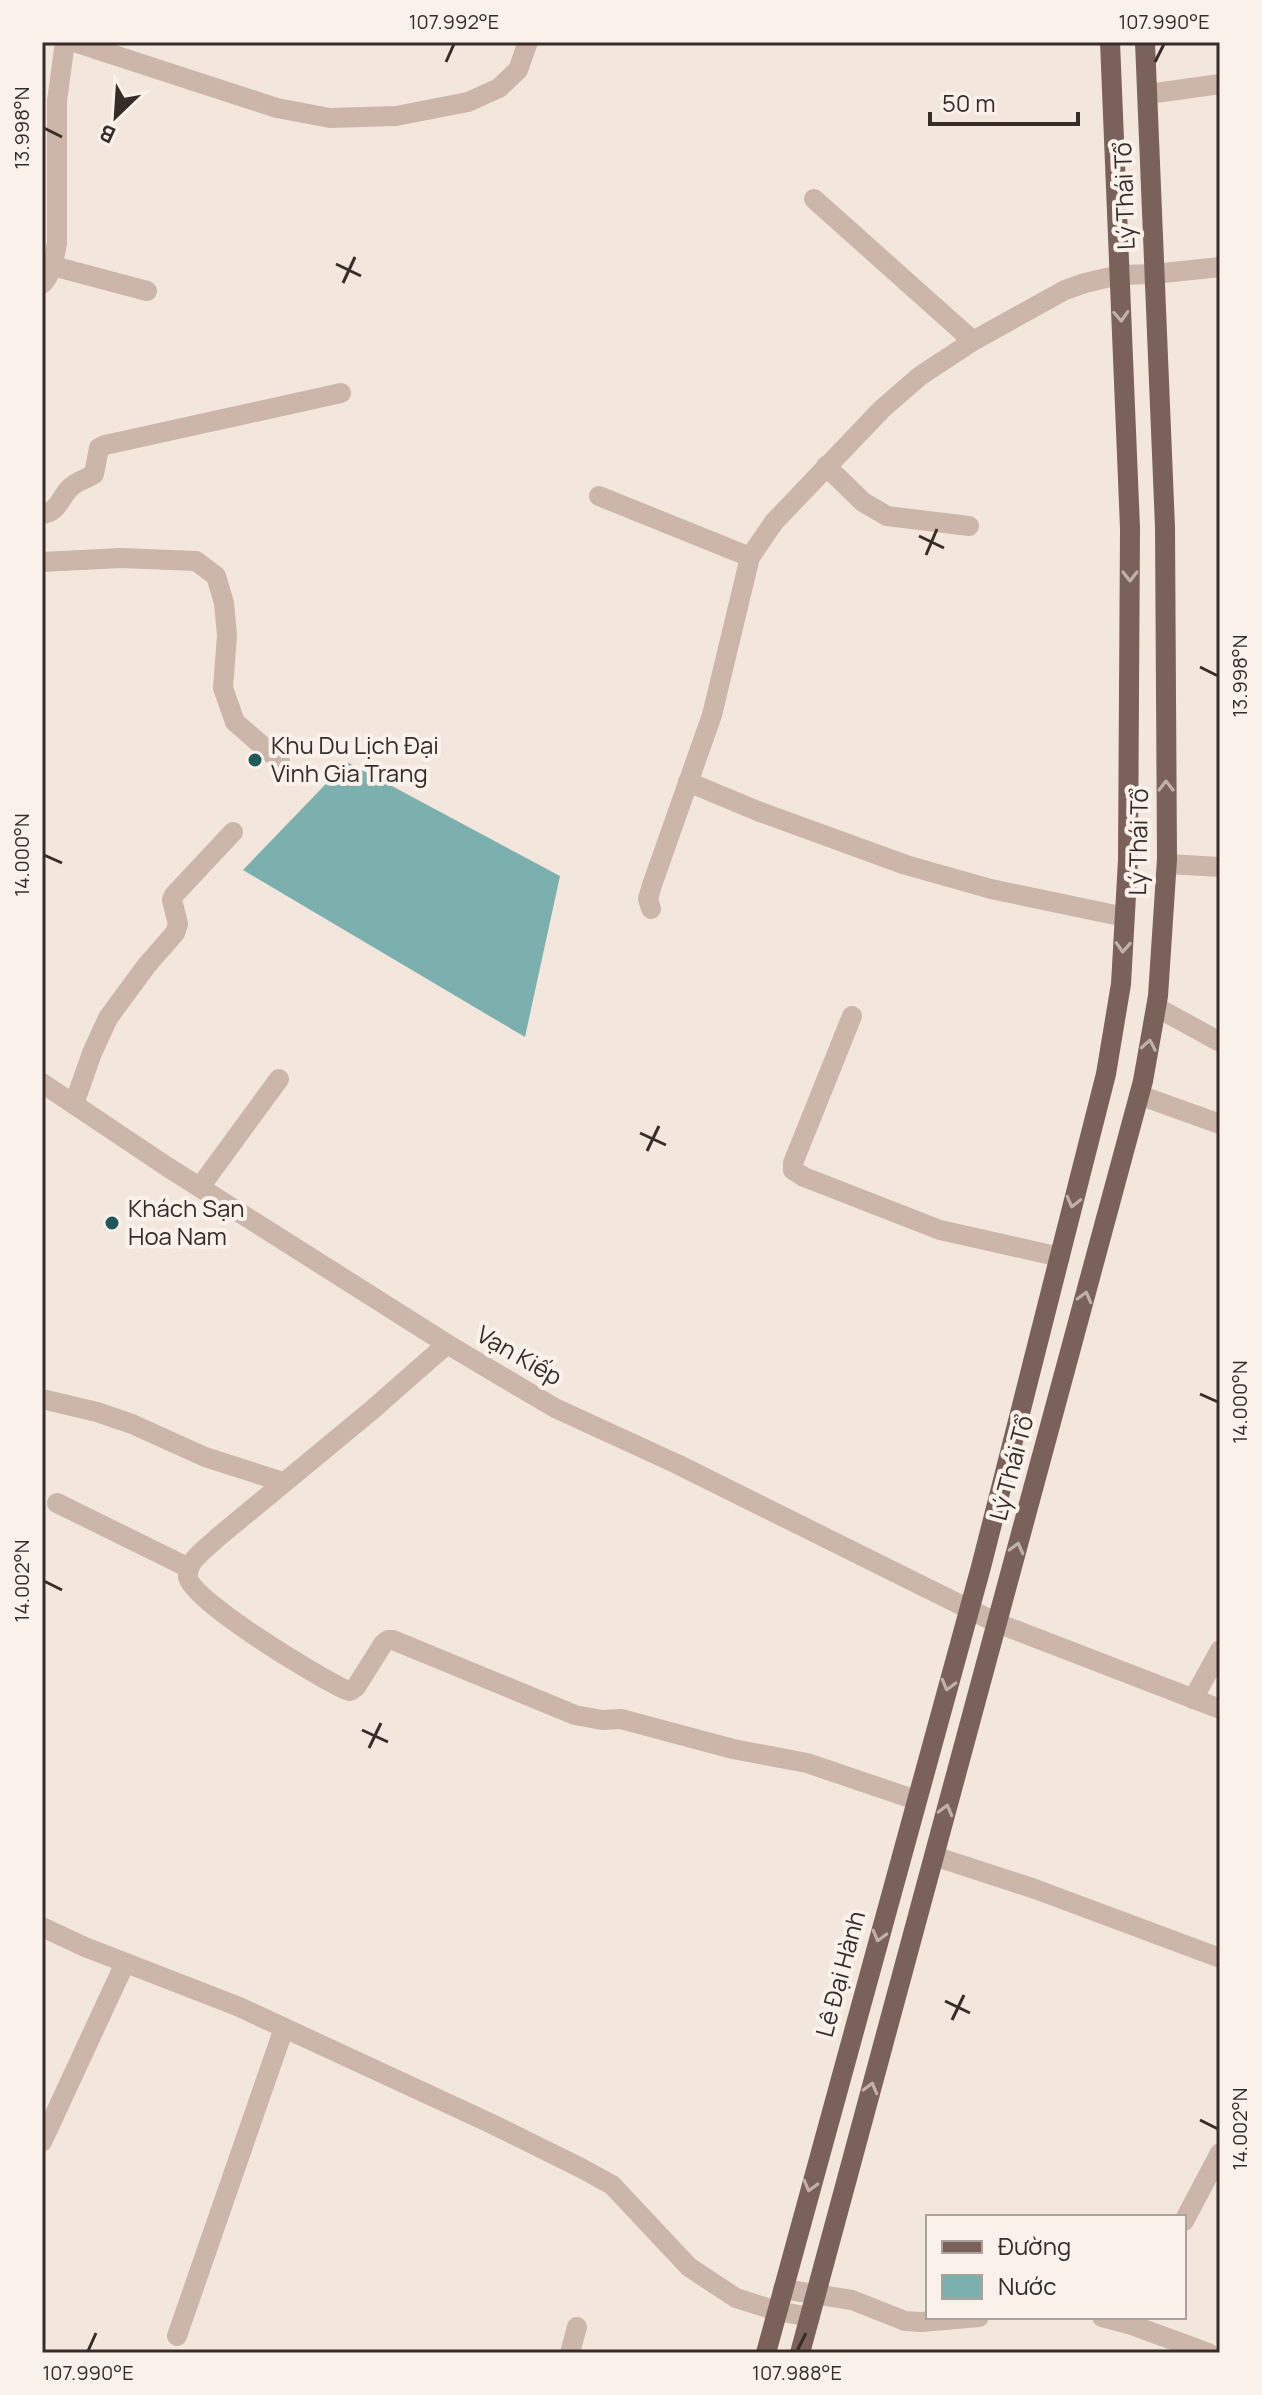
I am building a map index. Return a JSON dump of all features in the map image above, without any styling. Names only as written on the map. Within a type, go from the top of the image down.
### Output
[{"type":"main road","name":"Lý Thái Tổ","points":[[968,1610],[1106,1074],[1121,984],[1125,917],[1130,528],[1110,42]]},
{"type":"main road","name":"Lý Thái Tổ","points":[[997,1623],[1139,1095],[1156,1007],[1167,864],[1165,527],[1145,42]]},
{"type":"main road","name":"Lê Đại Hành","points":[[766,2353],[968,1610]]},
{"type":"main road","points":[[800,2353],[997,1623]]},
{"type":"street","points":[[42,284],[53,266],[57,243],[58,89],[65,42]]},
{"type":"street","points":[[74,42],[277,108],[330,118],[396,116],[468,102],[499,88],[518,70],[528,42]]},
{"type":"street","points":[[1148,94],[1220,84]]},
{"type":"street","points":[[814,199],[973,341]]},
{"type":"street","points":[[53,266],[147,291]]},
{"type":"street","points":[[651,909],[648,899],[652,885],[712,715],[750,557],[768,529],[882,409],[920,376],[973,341],[1074,286],[1119,275],[1220,267]]},
{"type":"street","points":[[42,514],[50,513],[59,505],[73,485],[94,474],[99,448],[105,445],[341,393]]},
{"type":"street","points":[[826,466],[863,502],[887,516],[969,526]]},
{"type":"street","points":[[599,496],[750,557]]},
{"type":"street","points":[[42,562],[121,558],[196,561],[216,576],[224,603],[227,635],[223,688],[227,700],[235,722],[280,761]]},
{"type":"street","points":[[688,782],[760,812],[906,865],[991,889],[1125,917]]},
{"type":"street","points":[[74,1104],[92,1053],[114,1008],[175,933],[178,924],[172,900],[174,895],[233,832]]},
{"type":"street","points":[[1167,864],[1220,867]]},
{"type":"street","points":[[1156,1007],[1220,1042]]},
{"type":"street","points":[[852,1016],[793,1163],[793,1170],[919,1223],[1060,1257]]},
{"type":"street","points":[[200,1187],[279,1079]]},
{"type":"street","name":"Vạn Kiếp","points":[[42,1083],[447,1344],[555,1408],[691,1471],[968,1610],[1220,1709]]},
{"type":"street","points":[[1139,1095],[1220,1124]]},
{"type":"street","points":[[447,1344],[217,1538],[189,1568],[190,1583],[220,1612],[350,1691],[356,1687],[383,1644],[393,1640],[575,1715],[602,1720],[621,1719],[733,1749],[807,1763],[916,1800]]},
{"type":"street","points":[[42,1399],[132,1424],[205,1457],[283,1482]]},
{"type":"street","points":[[57,1503],[189,1568]]},
{"type":"street","points":[[1193,1699],[1220,1650]]},
{"type":"street","points":[[934,1856],[1035,1889],[1220,1958]]},
{"type":"street","points":[[42,1927],[198,1990],[492,2124],[612,2185],[689,2267],[736,2298],[810,2317]]},
{"type":"street","points":[[42,2142],[125,1963]]},
{"type":"street","points":[[177,2336],[284,2028]]},
{"type":"street","points":[[1186,2217],[1220,2153]]},
{"type":"street","points":[[783,2289],[852,2300],[905,2321],[956,2319]]},
{"type":"street","points":[[1134,2321],[1208,2353]]},
{"type":"street","points":[[570,2353],[577,2327]]},
{"type":"water","points":[[347,762],[560,876],[525,1037],[243,870]]},
{"type":"place","name":"Khu Du Lịch Đại Vinh Gia Trang","points":[[255,760]]},
{"type":"place","name":"Khách Sạn Hoa Nam","points":[[112,1223]]}]
